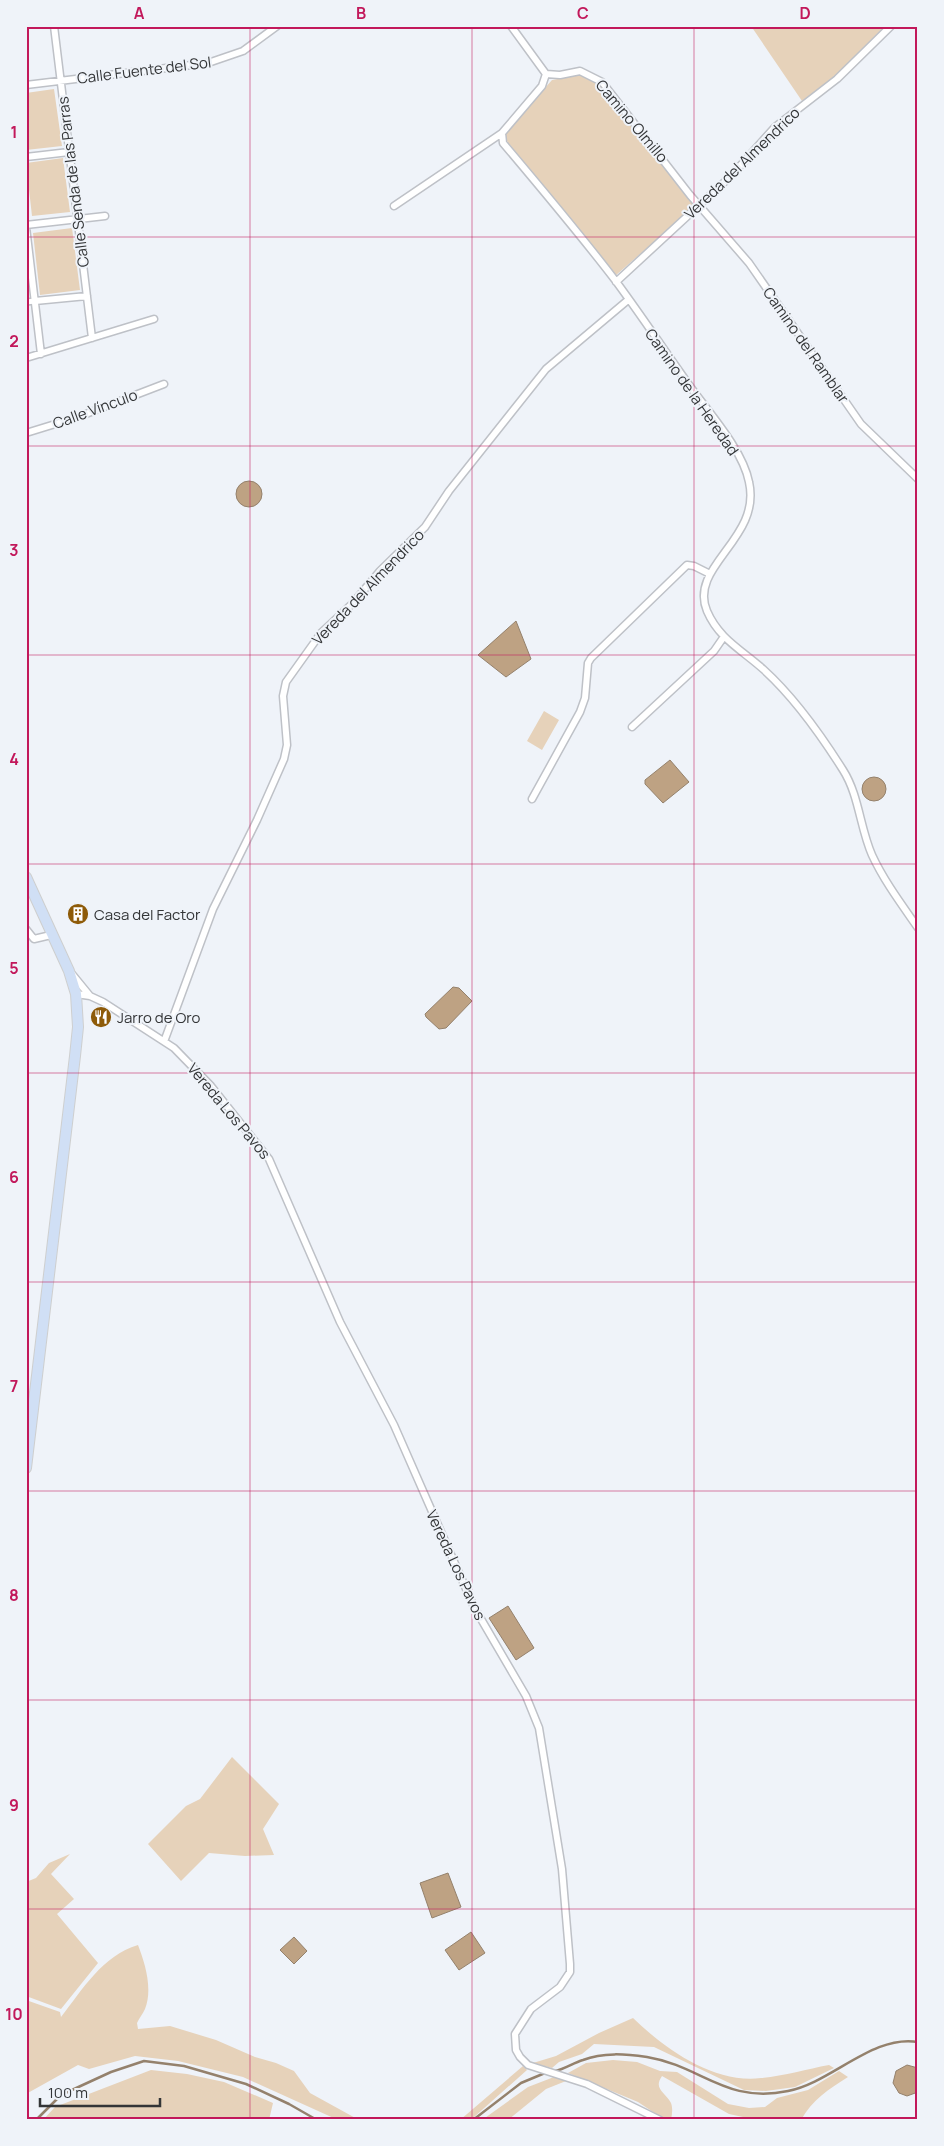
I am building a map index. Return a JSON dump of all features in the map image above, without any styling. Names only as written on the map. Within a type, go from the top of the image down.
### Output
[{"type":"main road","points":[[26,877],[51,936],[69,971],[76,994],[78,1027],[26,1468]]},
{"type":"street","name":"Calle Senda de las Parras","points":[[54,26],[92,338]]},
{"type":"street","name":"Calle Fuente del Sol","points":[[26,85],[208,63],[243,51],[277,26]]},
{"type":"street","points":[[394,206],[502,133],[542,86],[546,74],[511,26]]},
{"type":"street","name":"Vereda del Almendrico","points":[[616,282],[732,175],[775,127],[837,79],[891,26]]},
{"type":"street","name":"Camino Olmillo","points":[[546,74],[550,76],[580,71],[602,82],[699,205]]},
{"type":"street","name":"Camino de la Heredad","points":[[502,133],[503,143],[616,282],[727,438],[745,468],[750,483],[749,512],[743,526],[710,574],[704,591],[705,604],[723,638],[762,668],[778,685],[797,706],[844,771],[854,796],[872,855],[918,928]]},
{"type":"street","points":[[26,157],[70,152]]},
{"type":"street","name":"Camino del Ramblar","points":[[699,205],[749,263],[862,424],[918,479]]},
{"type":"street","points":[[41,354],[26,226],[105,216]]},
{"type":"street","points":[[26,302],[87,296]]},
{"type":"street","name":"Vereda del Almendrico","points":[[165,1040],[213,909],[257,820],[284,759],[287,745],[283,696],[286,682],[321,633],[353,603],[380,571],[425,528],[448,491],[546,369],[628,300]]},
{"type":"street","points":[[26,358],[154,320]]},
{"type":"street","name":"Calle Vínculo","points":[[26,433],[78,417],[164,384]]},
{"type":"street","points":[[532,799],[580,712],[585,698],[588,663],[591,658],[688,565],[710,574]]},
{"type":"street","points":[[632,727],[714,651],[723,638]]},
{"type":"street","points":[[26,929],[34,939],[51,936]]},
{"type":"street","points":[[69,971],[90,996]]},
{"type":"street","points":[[76,994],[90,996]]},
{"type":"street","name":"Vereda Los Pavos","points":[[90,996],[165,1040],[211,1086],[269,1158],[340,1322],[394,1425],[474,1607],[526,1696],[539,1728],[562,1869],[570,1972],[556,1991],[531,2009],[515,2034],[516,2050],[528,2066],[586,2084],[660,2120]]},
{"type":"shaded area","points":[[751,26],[887,26],[832,79],[802,101]]},
{"type":"shaded area","points":[[580,75],[588,76],[598,82],[695,206],[615,276],[506,140],[506,132],[552,80]]},
{"type":"shaded area","points":[[54,89],[62,146],[26,150],[26,93]]},
{"type":"shaded area","points":[[63,158],[70,212],[32,216],[26,163]]},
{"type":"shaded area","points":[[72,228],[80,290],[40,295],[33,233]]},
{"type":"shaded area","points":[[249,481],[258,485],[262,494],[258,503],[249,507],[240,503],[236,494],[240,485]]},
{"type":"shaded area","points":[[516,621],[531,659],[506,677],[478,655]]},
{"type":"shaded area","points":[[544,711],[559,720],[542,750],[527,741]]},
{"type":"shaded area","points":[[670,760],[689,782],[663,803],[645,784],[645,780]]},
{"type":"shaded area","points":[[874,777],[883,780],[886,789],[883,798],[874,801],[865,798],[862,789],[865,780]]},
{"type":"shaded area","points":[[453,987],[459,988],[472,1001],[446,1028],[439,1029],[425,1014]]},
{"type":"shaded area","points":[[508,1606],[534,1648],[516,1660],[489,1618]]},
{"type":"shaded area","points":[[232,1757],[279,1804],[263,1829],[274,1855],[245,1856],[209,1853],[181,1881],[148,1844],[186,1806],[200,1799]]},
{"type":"shaded area","points":[[70,1854],[51,1874],[74,1899],[57,1914],[98,1963],[61,2009],[26,1996],[26,1882],[36,1878],[49,1863]]},
{"type":"shaded area","points":[[448,1873],[461,1907],[432,1918],[420,1883]]},
{"type":"shaded area","points":[[471,1932],[485,1953],[459,1970],[445,1950]]},
{"type":"shaded area","points":[[294,1937],[307,1951],[294,1964],[280,1950]]},
{"type":"shaded area","points":[[138,1945],[145,1968],[148,1993],[145,2009],[137,2023],[138,2029],[170,2026],[216,2040],[255,2057],[276,2063],[294,2071],[310,2093],[359,2120],[338,2120],[243,2077],[178,2061],[135,2056],[89,2069],[78,2065],[26,2094],[26,2000],[60,2012],[61,2017],[104,1965],[125,1950]]},
{"type":"shaded area","points":[[633,2018],[660,2041],[691,2062],[726,2076],[761,2078],[829,2065],[834,2068],[795,2087],[766,2091],[744,2090],[654,2047],[594,2044],[582,2054],[559,2062],[552,2068],[533,2063],[556,2056],[599,2033]]},
{"type":"shaded area","points":[[613,2060],[637,2062],[660,2071],[677,2072],[728,2104],[749,2108],[765,2107],[777,2098],[808,2090],[839,2071],[848,2077],[816,2101],[801,2120],[757,2120],[729,2114],[662,2076],[659,2087],[669,2099],[672,2109],[671,2120],[665,2120],[638,2102],[568,2073],[586,2063]]},
{"type":"shaded area","points":[[907,2065],[918,2068],[918,2092],[907,2096],[899,2093],[893,2083],[896,2071]]},
{"type":"shaded area","points":[[523,2066],[527,2070],[473,2118],[460,2120]]},
{"type":"shaded area","points":[[151,2070],[187,2074],[224,2082],[273,2103],[269,2120],[43,2120],[55,2107]]},
{"type":"shaded area","points":[[554,2077],[566,2081],[546,2089],[508,2120],[482,2120],[528,2087]]},
{"type":"waterway","points":[[555,2071],[591,2057],[615,2054],[639,2056],[666,2062],[730,2088],[766,2094],[788,2091],[804,2086],[885,2045],[901,2041],[918,2042]]},
{"type":"waterway","points":[[36,2120],[61,2095],[111,2072],[144,2061],[184,2066],[246,2084],[289,2104],[317,2120]]},
{"type":"waterway","points":[[473,2120],[521,2083],[545,2073]]},
{"type":"place","name":"Casa del Factor","points":[[78,914]]},
{"type":"place","name":"Jarro de Oro","points":[[101,1017]]}]
